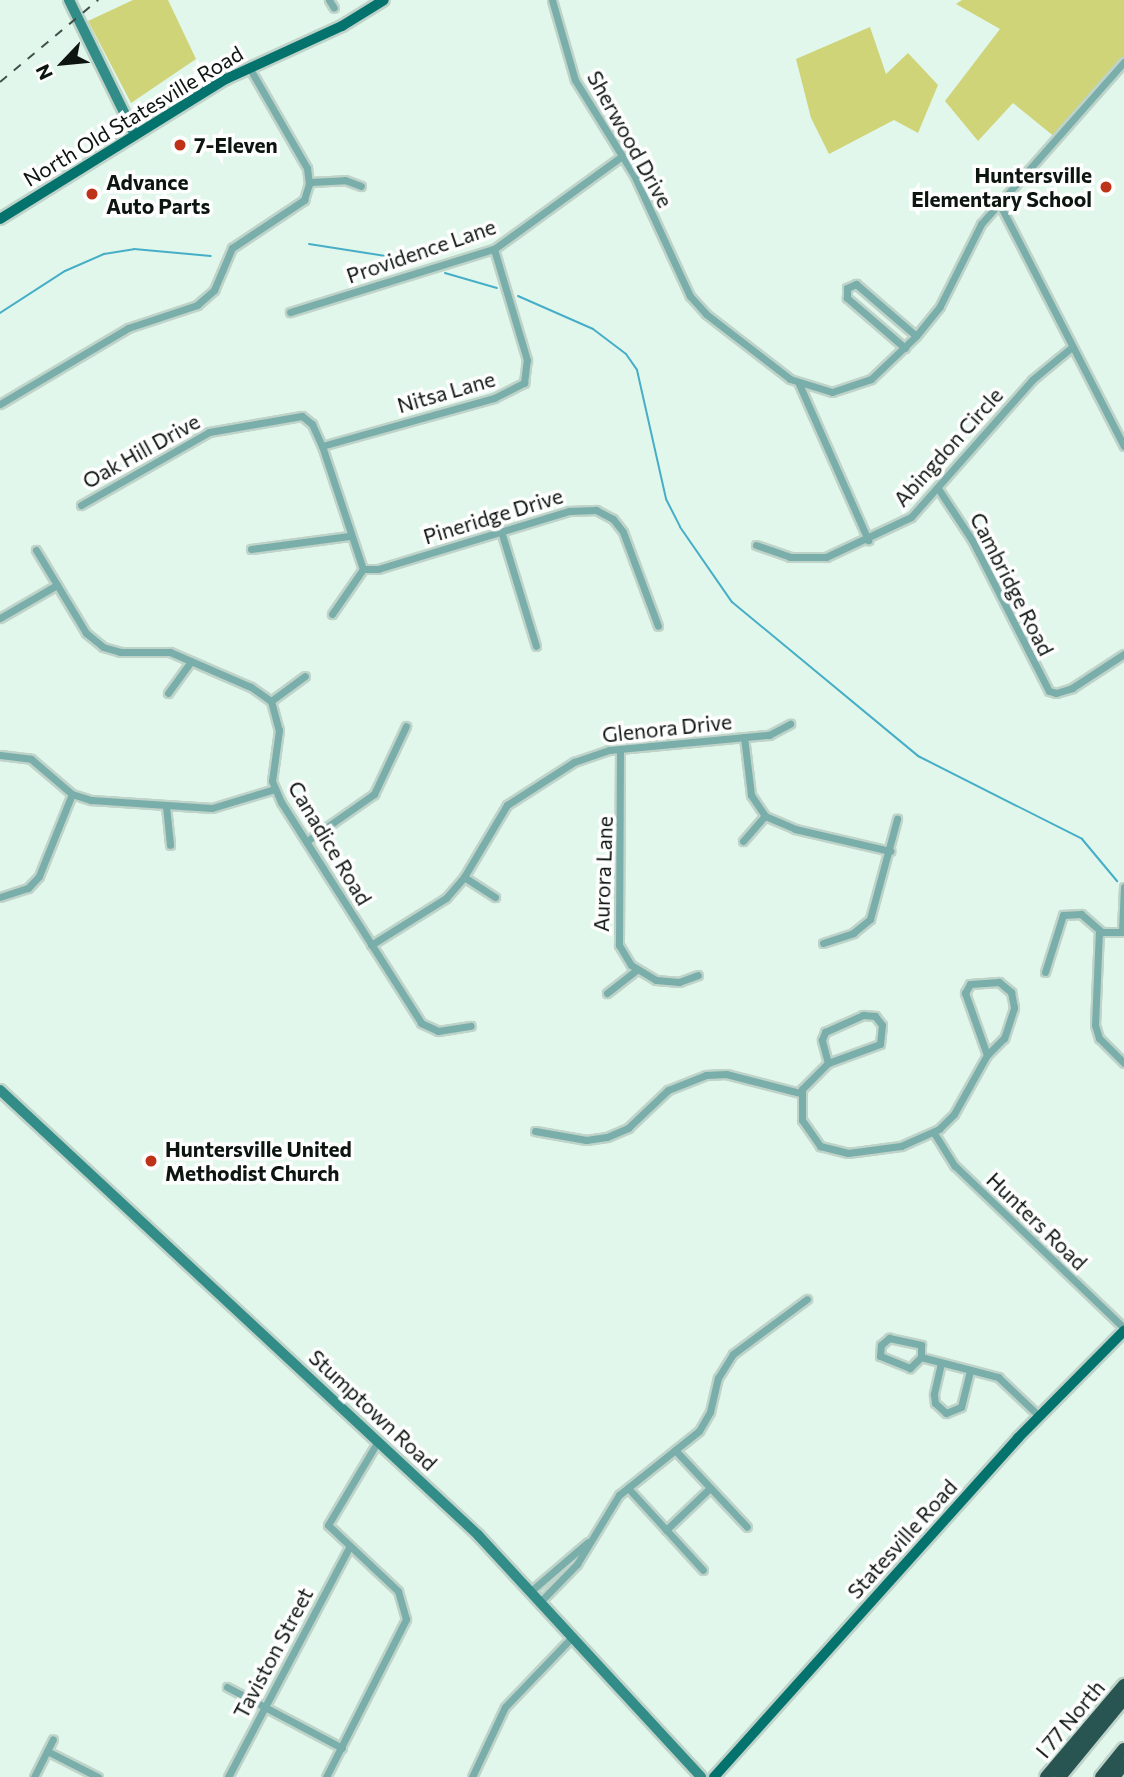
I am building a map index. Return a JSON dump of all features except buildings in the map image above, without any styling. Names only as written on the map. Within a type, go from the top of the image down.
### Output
[{"type":"highway","name":"I 77 North","points":[[1046,1777],[1124,1685]]},
{"type":"highway","points":[[1060,1777],[1124,1699]]},
{"type":"highway","points":[[1101,1777],[1124,1749]]},
{"type":"highway","points":[[1114,1777],[1124,1764]]},
{"type":"main road","points":[[362,12],[366,0]]},
{"type":"main road","name":"North Old Statesville Road","points":[[0,219],[248,67],[342,26],[386,0]]},
{"type":"main road","name":"Statesville Road","points":[[714,1777],[1039,1416],[1124,1329]]},
{"type":"street","points":[[69,0],[135,135]]},
{"type":"street","points":[[329,0],[334,8]]},
{"type":"street","name":"Sherwood Drive","points":[[552,0],[575,80],[622,156],[690,296],[723,328],[799,384],[832,392],[852,389],[879,373],[905,348],[940,306],[973,235],[1124,62]]},
{"type":"street","points":[[0,404],[128,328],[205,300],[230,250],[299,205],[310,181],[304,162],[248,67]]},
{"type":"street","name":"Providence Lane","points":[[290,312],[494,249],[622,156]]},
{"type":"street","points":[[310,181],[345,180],[361,186]]},
{"type":"street","points":[[999,203],[1124,446]]},
{"type":"street","name":"Nitsa Lane","points":[[322,446],[494,398],[524,383],[527,360],[494,249]]},
{"type":"street","points":[[905,348],[847,298],[847,288],[856,284],[916,335]]},
{"type":"street","name":"Abingdon Circle","points":[[756,545],[783,555],[811,559],[868,540],[911,517],[939,490],[1032,380],[1072,346]]},
{"type":"street","points":[[799,384],[868,540]]},
{"type":"street","name":"Oak Hill Drive","points":[[81,505],[183,445],[230,425],[302,416],[312,424],[322,446],[349,536],[363,569]]},
{"type":"street","name":"Cambridge Road","points":[[939,490],[965,527],[1047,689],[1054,693],[1082,683],[1124,654]]},
{"type":"street","name":"Pineridge Drive","points":[[363,569],[378,569],[578,509],[609,515],[631,550],[658,626]]},
{"type":"street","points":[[501,531],[536,646]]},
{"type":"street","points":[[251,549],[349,536]]},
{"type":"street","points":[[36,550],[86,633],[103,647],[126,653],[159,650],[251,687],[271,701],[305,676]]},
{"type":"street","points":[[332,614],[363,569]]},
{"type":"street","points":[[0,618],[57,584]]},
{"type":"street","points":[[169,693],[191,661]]},
{"type":"street","name":"Canadice Road","points":[[271,701],[279,722],[271,770],[275,789],[425,1027],[446,1031],[471,1026]]},
{"type":"street","name":"Glenora Drive","points":[[371,945],[446,898],[464,877],[512,801],[574,762],[620,749],[780,733],[790,724]]},
{"type":"street","points":[[307,841],[374,794],[406,726]]},
{"type":"street","points":[[744,737],[751,795],[765,816],[795,830],[890,851]]},
{"type":"street","name":"Aurora Lane","points":[[620,749],[622,813],[617,933],[622,953],[636,970]]},
{"type":"street","points":[[0,755],[31,759],[72,794],[91,800],[212,808],[275,789]]},
{"type":"street","points":[[0,897],[28,888],[39,876],[72,794]]},
{"type":"street","points":[[166,806],[170,845]]},
{"type":"street","points":[[743,841],[765,816]]},
{"type":"street","points":[[823,943],[853,933],[870,919],[897,819]]},
{"type":"street","points":[[464,877],[495,897]]},
{"type":"street","points":[[1045,972],[1063,915],[1081,914],[1099,930],[1123,932],[1124,887]]},
{"type":"street","points":[[1099,930],[1095,1025],[1099,1038],[1124,1063]]},
{"type":"street","points":[[607,993],[621,987],[636,970],[675,982],[698,975]]},
{"type":"street","points":[[828,1063],[822,1040],[828,1030],[863,1015],[878,1019],[883,1031],[880,1044],[828,1063],[800,1093],[804,1127],[830,1151],[848,1153],[901,1146],[934,1133],[954,1114],[986,1055],[1004,1038],[1014,1008],[1011,992],[999,982],[970,984],[965,993],[986,1055]]},
{"type":"street","points":[[535,1131],[586,1140],[607,1137],[628,1128],[668,1090],[706,1075],[726,1074],[800,1093]]},
{"type":"street","name":"Stumptown Road","points":[[0,1090],[378,1441],[541,1601],[701,1777]]},
{"type":"street","name":"Hunters Road","points":[[934,1133],[955,1166],[1124,1329]]},
{"type":"street","points":[[541,1601],[577,1564],[588,1542],[628,1488],[675,1450],[707,1419],[718,1378],[733,1354],[807,1299]]},
{"type":"street","points":[[890,1338],[921,1345],[921,1357],[910,1368],[880,1356],[881,1345],[890,1338]]},
{"type":"street","points":[[921,1357],[998,1377],[1039,1416]]},
{"type":"street","points":[[941,1363],[935,1403],[946,1413],[961,1407],[970,1370]]},
{"type":"street","points":[[326,1777],[406,1619],[398,1591],[327,1525],[378,1441]]},
{"type":"street","points":[[675,1450],[747,1527]]},
{"type":"street","points":[[628,1488],[703,1570]]},
{"type":"street","points":[[666,1530],[710,1488]]},
{"type":"street","points":[[531,1591],[588,1542]]},
{"type":"street","name":"Taviston Street","points":[[228,1777],[350,1546]]},
{"type":"street","points":[[472,1777],[505,1707],[573,1636]]},
{"type":"street","points":[[227,1687],[342,1748]]},
{"type":"street","points":[[34,1777],[53,1739]]},
{"type":"street","points":[[47,1751],[98,1777]]},
{"type":"green space","points":[[133,0],[168,0],[196,59],[131,103],[88,21]]},
{"type":"green space","points":[[962,0],[1124,0],[1124,62],[1056,138],[1013,103],[978,141],[945,101],[1000,29],[956,4]]},
{"type":"green space","points":[[870,27],[886,74],[908,53],[938,85],[918,133],[894,120],[829,154],[811,118],[796,59]]},
{"type":"waterway","points":[[309,244],[405,259]]},
{"type":"waterway","points":[[0,313],[65,271],[104,254],[134,249],[211,256]]},
{"type":"waterway","points":[[445,273],[497,288]]},
{"type":"waterway","points":[[518,296],[593,329],[626,354],[637,370],[666,499],[680,527],[732,602],[918,756],[1082,839],[1117,881]]},
{"type":"railway","points":[[0,82],[98,0]]},
{"type":"place","name":"7-Eleven","points":[[180,145]]},
{"type":"place","name":"Huntersville Elementary School","points":[[1106,187]]},
{"type":"place","name":"Advance Auto Parts","points":[[92,194]]},
{"type":"place","name":"Huntersville United Methodist Church","points":[[151,1161]]}]
